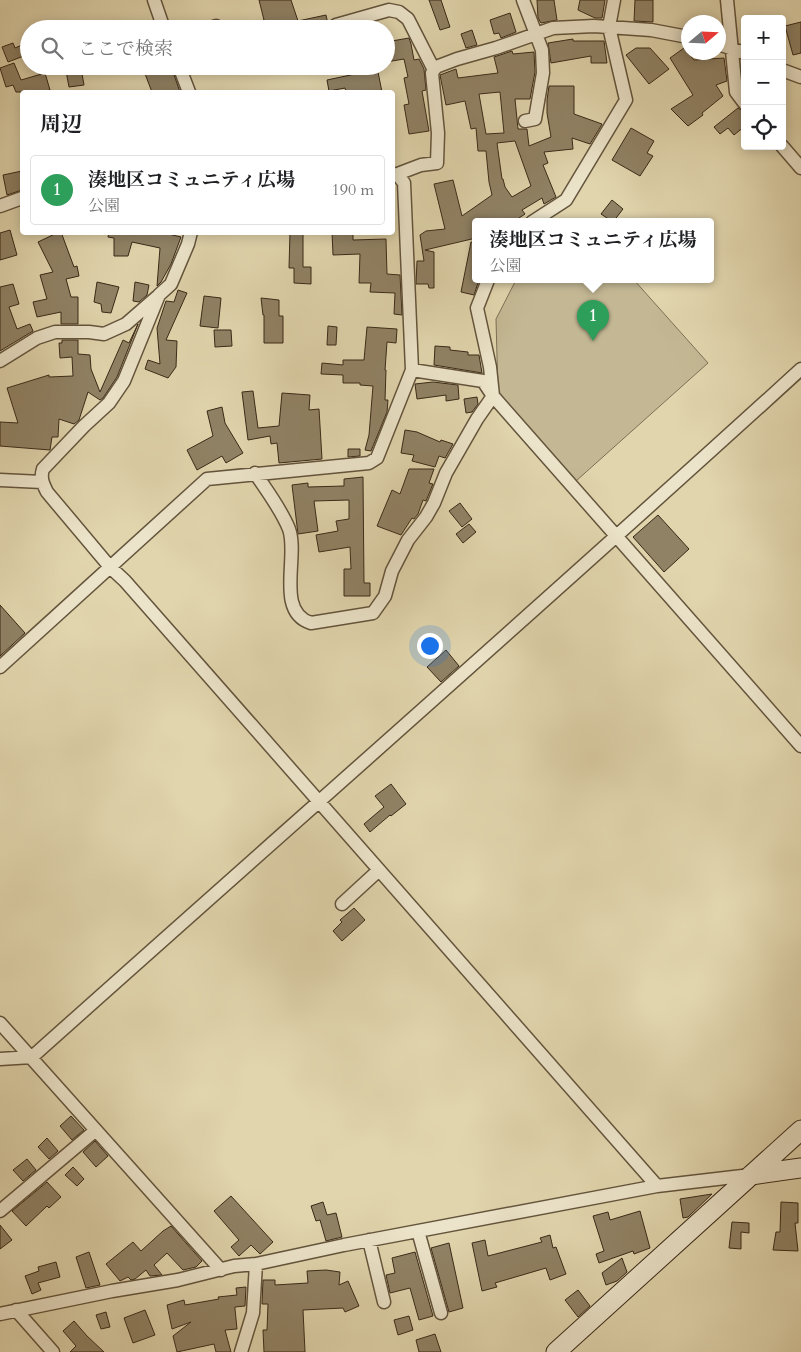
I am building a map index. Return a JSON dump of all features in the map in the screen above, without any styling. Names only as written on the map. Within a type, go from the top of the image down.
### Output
[{"type":"street","points":[[154,0],[161,20]]},
{"type":"street","points":[[523,0],[542,50],[543,73],[535,119],[525,121]]},
{"type":"street","points":[[538,218],[566,200],[626,100],[608,27],[614,0]]},
{"type":"street","points":[[727,0],[736,92],[741,99]]},
{"type":"street","points":[[354,20],[389,10],[399,12],[408,19],[434,70]]},
{"type":"street","points":[[0,667],[207,479],[369,463],[377,458],[412,370],[404,183],[395,175],[421,165],[437,163],[438,133],[432,73],[436,67],[553,28],[594,26],[651,30],[681,35]]},
{"type":"street","points":[[726,46],[741,51]]},
{"type":"street","points":[[786,71],[801,77]]},
{"type":"street","points":[[182,75],[188,90]]},
{"type":"street","points":[[785,150],[801,168]]},
{"type":"street","points":[[0,206],[20,199]]},
{"type":"street","points":[[0,361],[37,338],[55,332],[104,334],[126,324],[171,284],[190,235]]},
{"type":"street","points":[[256,473],[289,530],[292,544],[290,598],[297,613],[304,621],[311,623],[373,613],[385,596],[392,571],[408,540],[426,518],[446,473],[477,419],[493,396],[490,367],[477,308],[487,283]]},
{"type":"street","points":[[159,295],[124,381],[110,403],[84,426],[43,469],[41,474],[42,482],[47,492],[110,568],[125,581],[658,1186]]},
{"type":"street","points":[[0,1059],[32,1057],[318,801],[618,537],[801,369]]},
{"type":"street","points":[[412,370],[483,381],[493,396],[801,746]]},
{"type":"street","points":[[0,480],[42,482]]},
{"type":"street","points":[[342,904],[379,870]]},
{"type":"street","points":[[0,1023],[220,1270]]},
{"type":"street","points":[[0,1211],[96,1130]]},
{"type":"street","points":[[556,1352],[801,1130]]},
{"type":"street","points":[[0,1314],[112,1291],[178,1280],[234,1266],[256,1264],[369,1240],[658,1186],[801,1168]]},
{"type":"street","points":[[418,1231],[441,1313]]},
{"type":"street","points":[[369,1240],[384,1302]]},
{"type":"street","points":[[241,1352],[253,1313],[256,1264]]},
{"type":"street","points":[[16,1310],[53,1352]]},
{"type":"shaded area","points":[[514,283],[637,283],[708,363],[576,481],[498,394],[496,319]]},
{"type":"building","points":[[259,0],[291,0],[298,20],[264,20]]},
{"type":"building","points":[[429,0],[441,0],[450,27],[440,30]]},
{"type":"building","points":[[537,0],[554,0],[557,20],[541,23],[538,18]]},
{"type":"building","points":[[580,0],[605,0],[602,18],[595,18],[578,10]]},
{"type":"building","points":[[635,0],[653,0],[653,22],[634,21]]},
{"type":"building","points":[[510,13],[516,32],[501,38],[499,33],[494,34],[490,20]]},
{"type":"building","points":[[326,15],[327,20],[303,20]]},
{"type":"building","points":[[801,22],[801,53],[793,55],[786,26]]},
{"type":"building","points":[[472,30],[477,45],[466,48],[461,34]]},
{"type":"building","points":[[409,38],[414,60],[419,59],[424,69],[426,90],[422,91],[429,131],[409,134],[404,105],[409,104],[404,78],[408,77],[404,59],[395,60],[395,40]]},
{"type":"building","points":[[573,39],[573,41],[604,41],[607,63],[591,63],[591,56],[551,63],[548,43]]},
{"type":"building","points":[[13,43],[15,48],[20,46],[20,57],[8,62],[2,47]]},
{"type":"building","points":[[636,48],[650,48],[669,69],[649,84],[626,55]]},
{"type":"building","points":[[681,50],[681,60],[724,60],[727,81],[716,85],[723,96],[688,126],[671,109],[693,95],[670,58]]},
{"type":"building","points":[[512,51],[513,54],[534,52],[535,72],[530,99],[515,99],[518,129],[527,129],[529,146],[551,137],[547,113],[549,86],[574,86],[574,114],[602,124],[590,144],[572,138],[573,149],[544,152],[548,163],[543,165],[556,197],[544,204],[542,198],[522,210],[525,214],[519,218],[472,218],[472,239],[425,250],[434,252],[434,288],[429,288],[428,284],[416,284],[417,261],[424,261],[420,235],[426,231],[445,229],[434,184],[453,180],[462,216],[492,195],[486,151],[478,151],[476,128],[471,129],[465,101],[446,105],[440,75],[456,69],[458,78],[498,73],[494,57]],"holes":[[[500,92],[504,133],[486,134],[479,94]],[[515,141],[531,186],[512,197],[502,179],[497,143]]]},
{"type":"building","points":[[14,63],[21,80],[46,75],[50,90],[20,90],[20,92],[16,92],[13,85],[6,87],[0,68]]},
{"type":"building","points":[[67,75],[82,75],[84,85],[69,87]]},
{"type":"building","points":[[145,75],[174,75],[179,90],[151,90]]},
{"type":"building","points":[[351,75],[379,75],[382,90],[346,90],[345,88],[329,90],[327,80]]},
{"type":"building","points":[[738,108],[741,110],[741,129],[734,135],[728,128],[720,134],[714,127]]},
{"type":"building","points":[[631,128],[654,141],[647,153],[653,156],[640,176],[612,160]]},
{"type":"building","points":[[20,171],[20,191],[7,195],[3,175]]},
{"type":"building","points":[[612,200],[623,209],[616,218],[607,218],[601,214]]},
{"type":"building","points":[[10,230],[17,255],[0,260],[0,233]]},
{"type":"building","points":[[53,235],[62,235],[74,267],[77,266],[79,276],[66,279],[71,297],[78,297],[78,324],[61,324],[61,312],[37,317],[33,302],[47,299],[40,275],[53,272],[38,242]]},
{"type":"building","points":[[108,235],[173,235],[181,237],[171,264],[157,286],[160,248],[132,242],[128,256],[114,256],[114,238],[108,237]]},
{"type":"building","points":[[290,235],[303,235],[303,267],[311,267],[311,284],[294,283],[294,268],[289,268]]},
{"type":"building","points":[[332,235],[353,235],[353,240],[386,239],[387,274],[400,275],[402,315],[394,314],[395,293],[370,292],[371,283],[359,283],[360,254],[333,255]]},
{"type":"building","points":[[472,242],[472,283],[478,283],[474,295],[461,292]]},
{"type":"building","points":[[97,282],[119,287],[111,313],[102,312],[101,304],[94,302]]},
{"type":"building","points":[[135,282],[149,285],[147,295],[139,302],[133,301]]},
{"type":"building","points":[[13,284],[19,304],[9,307],[17,329],[30,324],[33,331],[0,351],[0,287]]},
{"type":"building","points":[[178,290],[187,293],[166,340],[177,341],[176,367],[168,378],[145,369],[148,360],[160,364],[157,328],[166,301],[174,302]]},
{"type":"building","points":[[204,296],[221,298],[218,328],[200,326]]},
{"type":"building","points":[[261,298],[279,300],[279,316],[283,316],[283,343],[264,343],[264,315]]},
{"type":"building","points":[[138,324],[117,377],[103,398],[100,400],[88,392],[79,420],[74,424],[59,419],[58,437],[52,437],[50,450],[0,446],[0,422],[18,423],[7,388],[49,375],[49,377],[73,376],[72,357],[60,358],[59,343],[62,343],[62,340],[78,340],[78,354],[90,355],[91,369],[100,392],[123,340],[129,343]]},
{"type":"building","points":[[328,326],[337,327],[336,345],[327,345]]},
{"type":"building","points":[[367,327],[397,329],[396,343],[387,342],[385,400],[388,400],[387,412],[371,451],[365,450],[369,435],[373,386],[360,385],[360,383],[343,383],[343,375],[321,374],[322,363],[343,365],[343,360],[364,360]]},
{"type":"building","points":[[214,330],[231,330],[232,346],[215,347]]},
{"type":"building","points":[[435,346],[450,347],[450,350],[468,352],[468,355],[479,355],[482,373],[434,365]]},
{"type":"building","points":[[433,382],[458,385],[459,399],[446,401],[446,395],[417,399],[415,384]]},
{"type":"building","points":[[253,391],[258,428],[279,426],[282,393],[310,395],[309,410],[319,409],[322,459],[279,463],[277,443],[271,444],[270,436],[248,440],[242,392]]},
{"type":"building","points":[[477,397],[478,404],[472,412],[466,413],[464,399]]},
{"type":"building","points":[[222,407],[225,423],[243,453],[226,463],[222,456],[197,470],[187,450],[213,436],[207,411]]},
{"type":"building","points":[[405,430],[417,432],[440,442],[441,440],[453,444],[445,458],[439,456],[435,467],[412,461],[414,455],[401,453]]},
{"type":"building","points":[[348,449],[360,449],[360,456],[348,457]]},
{"type":"building","points":[[409,469],[434,469],[429,483],[433,484],[426,501],[423,500],[418,514],[414,519],[412,518],[401,535],[377,526],[392,490],[400,494]]},
{"type":"building","points":[[363,477],[364,583],[370,583],[370,596],[344,596],[344,569],[351,569],[350,547],[319,552],[316,535],[338,531],[336,521],[349,519],[349,500],[314,501],[318,531],[298,534],[292,485],[308,483],[308,487],[344,486],[344,479]]},
{"type":"building","points":[[460,503],[472,519],[462,527],[449,511]]},
{"type":"building","points":[[658,515],[689,549],[664,572],[633,537]]},
{"type":"building","points":[[469,524],[476,532],[463,543],[456,534]]},
{"type":"building","points":[[0,605],[25,633],[0,656]]},
{"type":"building","points":[[446,650],[459,666],[441,682],[427,667]]},
{"type":"building","points":[[391,784],[406,804],[370,832],[364,824],[384,807],[375,796]]},
{"type":"building","points":[[354,908],[365,920],[342,941],[333,931],[342,922],[340,920]]},
{"type":"building","points":[[71,1116],[84,1130],[72,1140],[60,1126]]},
{"type":"building","points":[[47,1138],[58,1151],[49,1159],[38,1147]]},
{"type":"building","points":[[95,1141],[108,1156],[96,1167],[83,1152]]},
{"type":"building","points":[[27,1159],[36,1170],[23,1181],[13,1170]]},
{"type":"building","points":[[73,1167],[84,1179],[77,1186],[65,1175]]},
{"type":"building","points":[[47,1182],[61,1197],[49,1208],[47,1206],[26,1226],[12,1211]]},
{"type":"building","points":[[712,1194],[688,1217],[683,1218],[680,1199]]},
{"type":"building","points":[[231,1196],[273,1242],[260,1254],[251,1245],[239,1256],[231,1247],[239,1240],[214,1211]]},
{"type":"building","points":[[323,1202],[327,1215],[336,1213],[342,1237],[326,1241],[320,1220],[316,1221],[311,1206]]},
{"type":"building","points":[[781,1202],[798,1203],[798,1223],[795,1223],[798,1251],[773,1250],[776,1232],[780,1232]]},
{"type":"building","points":[[640,1211],[650,1248],[634,1254],[633,1251],[599,1263],[596,1254],[604,1251],[593,1216],[608,1212],[610,1220]]},
{"type":"building","points":[[732,1222],[749,1223],[749,1233],[741,1232],[741,1249],[729,1248]]},
{"type":"building","points":[[0,1225],[12,1240],[0,1249]]},
{"type":"building","points":[[171,1226],[202,1261],[196,1267],[183,1270],[167,1253],[154,1265],[162,1275],[150,1276],[146,1270],[135,1279],[131,1280],[128,1277],[120,1281],[106,1264],[133,1242],[141,1251]]},
{"type":"building","points":[[550,1235],[553,1248],[556,1247],[566,1274],[550,1280],[546,1268],[495,1283],[497,1287],[482,1291],[472,1243],[485,1240],[488,1256],[542,1242],[540,1238]]},
{"type":"building","points":[[449,1243],[463,1308],[449,1312],[431,1248]]},
{"type":"building","points":[[89,1252],[100,1285],[86,1288],[76,1257]]},
{"type":"building","points":[[415,1252],[433,1316],[419,1320],[410,1288],[390,1293],[386,1275],[395,1273],[392,1258]]},
{"type":"building","points":[[622,1258],[627,1272],[617,1281],[606,1285],[602,1273]]},
{"type":"building","points":[[56,1262],[60,1277],[38,1283],[41,1290],[32,1294],[25,1276],[39,1271],[38,1267]]},
{"type":"building","points":[[326,1270],[340,1272],[339,1285],[348,1281],[359,1306],[345,1312],[343,1308],[303,1310],[305,1352],[264,1352],[263,1330],[267,1330],[268,1304],[262,1304],[263,1280],[275,1280],[275,1285],[308,1283],[307,1271]]},
{"type":"building","points":[[246,1287],[245,1306],[235,1307],[237,1329],[225,1330],[231,1352],[216,1352],[214,1344],[177,1352],[173,1336],[191,1322],[172,1329],[167,1305],[184,1300],[185,1305],[219,1299],[218,1297],[237,1295],[236,1288]]},
{"type":"building","points":[[578,1290],[590,1306],[578,1317],[565,1300]]},
{"type":"building","points":[[145,1310],[155,1335],[133,1343],[124,1318]]},
{"type":"building","points":[[106,1312],[110,1327],[101,1329],[96,1315]]},
{"type":"building","points":[[409,1316],[413,1330],[398,1335],[394,1320]]},
{"type":"building","points":[[74,1321],[104,1352],[70,1352],[76,1346],[63,1331]]},
{"type":"building","points":[[435,1334],[441,1352],[419,1352],[416,1340]]},
{"type":"place","name":"湊地区コミュニティ広場","points":[[593,341]]}]
